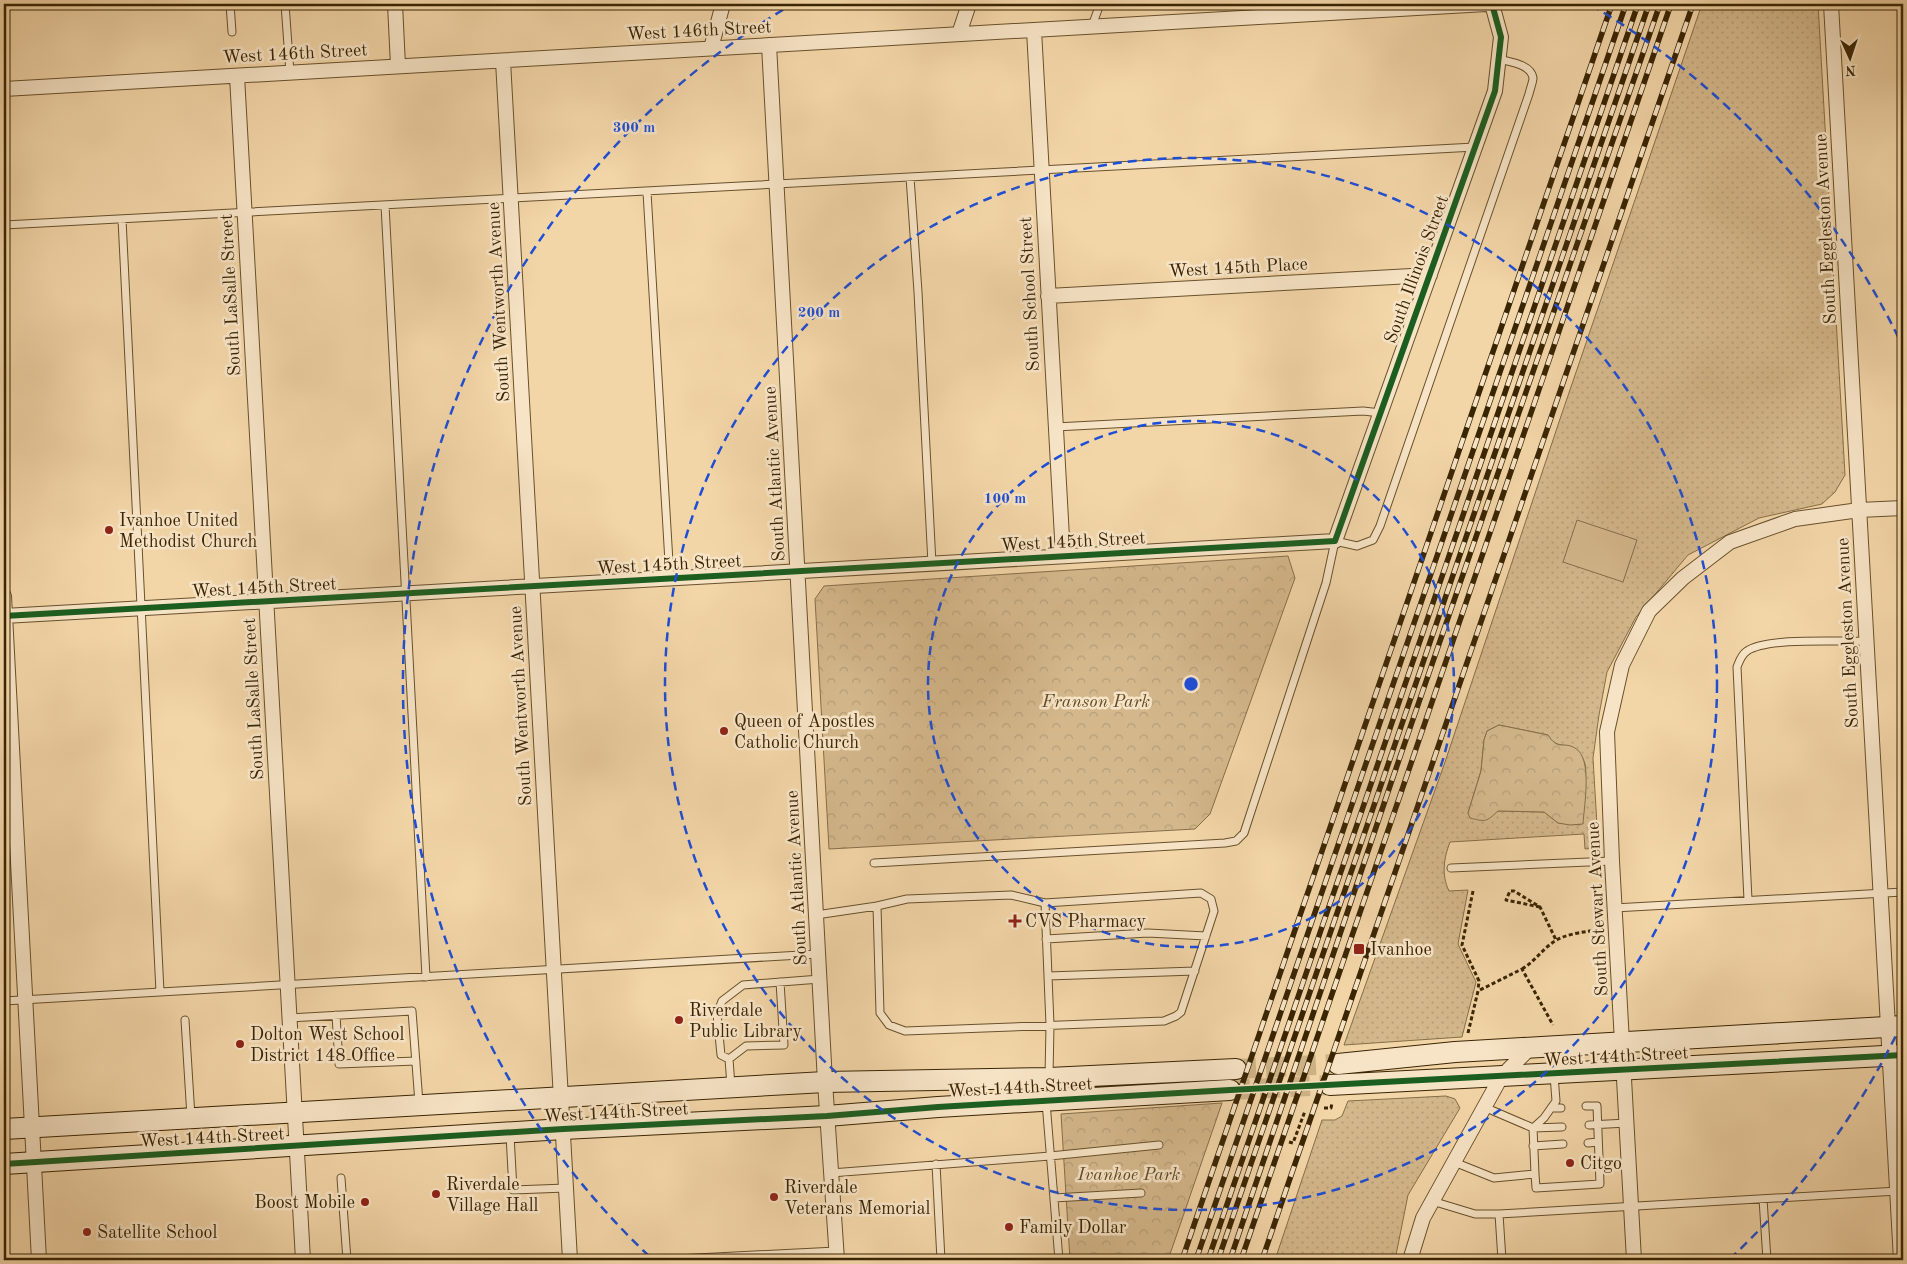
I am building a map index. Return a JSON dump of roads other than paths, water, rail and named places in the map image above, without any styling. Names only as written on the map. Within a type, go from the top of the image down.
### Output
[{"type":"street","points":[[395,4],[398,66]]},
{"type":"street","points":[[711,48],[723,4]]},
{"type":"street","points":[[959,34],[969,4]]},
{"type":"street","name":"West 146th Street","points":[[4,89],[1034,30],[1283,10],[1486,4]]},
{"type":"street","name":"South Illinois Street","points":[[1335,541],[1495,91],[1502,37],[1492,4]]},
{"type":"street","name":"South Eggleston Avenue","points":[[1831,4],[1880,893],[1896,1027],[1900,1260]]},
{"type":"street","name":"South School Street","points":[[1034,30],[1063,556]]},
{"type":"street","name":"South Atlantic Avenue","points":[[769,45],[836,1256]]},
{"type":"street","name":"South Wentworth Avenue","points":[[503,60],[570,1260]]},
{"type":"street","name":"South LaSalle Street","points":[[237,76],[303,1260]]},
{"type":"street","name":"West 145th Place","points":[[1048,296],[1430,275]]},
{"type":"street","points":[[1859,510],[1903,508]]},
{"type":"street","name":"South Stewart Avenue","points":[[1634,1260],[1614,908],[1607,732],[1622,665],[1649,611],[1683,578],[1730,542],[1795,519],[1859,510]]},
{"type":"street","name":"West 145th Street","points":[[4,616],[1335,541]]},
{"type":"street","points":[[4,596],[39,1260]]},
{"type":"street","name":"West 144th Street","points":[[1338,1064],[1455,1052],[1896,1027]]},
{"type":"street","points":[[1410,1260],[1423,1218],[1484,1107],[1501,1077],[1530,1048]]},
{"type":"street","name":"West 144th Street","points":[[1330,1085],[1896,1056]]},
{"type":"street","name":"West 144th Street","points":[[4,1129],[825,1082],[1049,1078],[1236,1069]]},
{"type":"street","points":[[1046,1102],[1049,1078]]},
{"type":"street","name":"West 144th Street","points":[[4,1164],[563,1129],[827,1116],[938,1107],[1230,1090]]},
{"type":"lane","points":[[230,4],[232,32]]},
{"type":"lane","points":[[285,4],[290,73]]},
{"type":"lane","points":[[1092,26],[1100,4]]},
{"type":"lane","points":[[874,863],[1236,841],[1244,833],[1326,582],[1335,541],[1357,546],[1373,540],[1380,526],[1529,94],[1532,78],[1530,71],[1519,64],[1499,59]]},
{"type":"lane","points":[[4,226],[1475,147]]},
{"type":"lane","points":[[910,177],[932,564]]},
{"type":"lane","points":[[647,192],[670,579]]},
{"type":"lane","points":[[385,205],[426,977]]},
{"type":"lane","points":[[122,219],[160,992]]},
{"type":"lane","points":[[1055,427],[1363,411],[1381,413]]},
{"type":"lane","points":[[1748,900],[1737,667],[1739,662],[1747,651],[1772,643],[1867,641]]},
{"type":"lane","points":[[1450,868],[1612,861]]},
{"type":"lane","points":[[1614,908],[1903,892]]},
{"type":"lane","points":[[816,915],[877,906],[907,899],[1011,895],[1045,903],[1202,893],[1211,899],[1214,911],[1181,1012],[1164,1021],[905,1031],[889,1025],[880,1013],[877,906]]},
{"type":"lane","points":[[1045,903],[1050,1025],[1049,1078]]},
{"type":"lane","points":[[1046,938],[1148,933],[1206,936]]},
{"type":"lane","points":[[4,1002],[818,954]]},
{"type":"lane","points":[[1048,976],[1195,971]]},
{"type":"lane","points":[[729,1060],[721,1055],[717,1014],[722,1000],[743,985],[820,979]]},
{"type":"lane","points":[[729,1060],[746,1046],[784,1045],[780,982]]},
{"type":"lane","points":[[289,1018],[412,1011],[419,1106]]},
{"type":"lane","points":[[336,1016],[339,1064],[416,1061]]},
{"type":"lane","points":[[185,1020],[191,1119]]},
{"type":"lane","points":[[729,1060],[732,1088]]},
{"type":"lane","points":[[1554,1074],[1556,1102],[1533,1128],[1536,1188],[1600,1184],[1596,1106],[1586,1106]]},
{"type":"lane","points":[[1046,1102],[1059,1260]]},
{"type":"lane","points":[[1484,1107],[1533,1128],[1562,1127]]},
{"type":"lane","points":[[1551,1108],[1561,1108]]},
{"type":"lane","points":[[1589,1125],[1627,1123]]},
{"type":"lane","points":[[510,1133],[513,1190],[566,1188]]},
{"type":"lane","points":[[1588,1143],[1598,1142]]},
{"type":"lane","points":[[1533,1146],[1563,1144]]},
{"type":"lane","points":[[831,1173],[1050,1156],[1159,1145]]},
{"type":"lane","points":[[1454,1162],[1494,1178],[1535,1174]]},
{"type":"lane","points":[[936,1164],[941,1260]]},
{"type":"lane","points":[[341,1178],[347,1260]]},
{"type":"lane","points":[[1432,1201],[1475,1214],[1499,1214],[1900,1191]]},
{"type":"lane","points":[[1054,1198],[1141,1193]]},
{"type":"lane","points":[[1763,1199],[1767,1260]]},
{"type":"lane","points":[[1499,1214],[1502,1260]]},
{"type":"lane","points":[[657,1260],[836,1256]]},
{"type":"tunnel","points":[[1236,1069],[1338,1064]]},
{"type":"tunnel","points":[[1230,1090],[1330,1085]]},
{"type":"railway","points":[[1182,1260],[1612,4]]},
{"type":"railway","points":[[1196,1260],[1626,4]]},
{"type":"railway","points":[[1208,1260],[1638,4]]},
{"type":"railway","points":[[1218,1260],[1649,4]]},
{"type":"railway","points":[[1230,1260],[1391,783],[1660,4]]},
{"type":"railway","points":[[1241,1260],[1671,4]]},
{"type":"railway","points":[[1262,1260],[1693,4]]},
{"type":"place","name":"Ivanhoe United Methodist Church","points":[[109,530]]},
{"type":"place","name":"Queen of Apostles Catholic Church","points":[[724,731]]},
{"type":"place","name":"CVS Pharmacy","points":[[1015,921]]},
{"type":"place","name":"Ivanhoe","points":[[1359,949]]},
{"type":"place","name":"Riverdale Public Library","points":[[679,1020]]},
{"type":"place","name":"Dolton West School District 148 Office","points":[[240,1044]]},
{"type":"place","name":"Citgo","points":[[1570,1163]]},
{"type":"place","name":"Riverdale Village Hall","points":[[436,1194]]},
{"type":"place","name":"Riverdale Veterans Memorial","points":[[774,1197]]},
{"type":"place","name":"Boost Mobile","points":[[365,1202]]},
{"type":"place","name":"Family Dollar","points":[[1009,1227]]},
{"type":"place","name":"Satellite School","points":[[87,1232]]},
{"type":"park label","name":"Franson Park","points":[[1096,701]]},
{"type":"park label","name":"Ivanhoe Park","points":[[1129,1174]]}]
